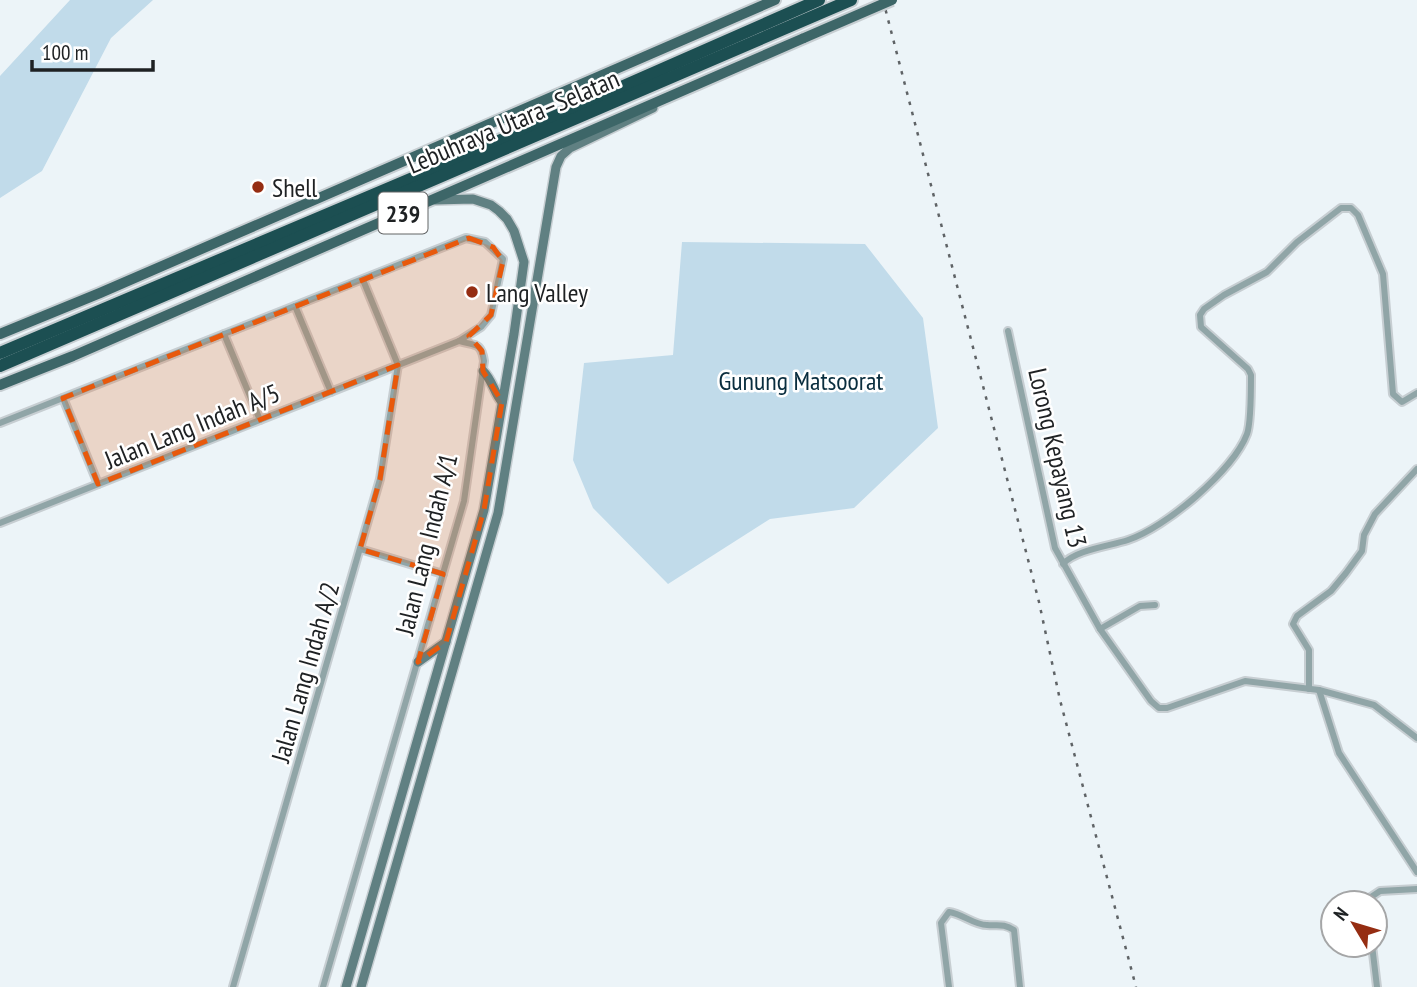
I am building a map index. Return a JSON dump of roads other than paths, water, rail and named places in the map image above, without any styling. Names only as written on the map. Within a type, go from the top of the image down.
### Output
[{"type":"highway","name":"Lebuhraya Utara–Selatan","points":[[0,366],[797,16],[818,0]]},
{"type":"highway","name":"Lebuhraya Utara–Selatan","points":[[0,353],[797,16],[851,0]]},
{"type":"main road","points":[[0,334],[775,0]]},
{"type":"main road","name":"239","points":[[0,385],[73,356],[892,0]]},
{"type":"street","points":[[361,987],[498,513],[556,167],[561,156],[570,148],[643,114],[672,95]]},
{"type":"street","name":"Jalan Lang Indah A/1","points":[[346,987],[484,510],[524,262],[507,219],[491,205],[473,199],[432,200]]},
{"type":"street","points":[[1063,564],[1072,556],[1135,538],[1164,522],[1197,495],[1230,461],[1248,430],[1251,375],[1248,369],[1201,327],[1200,315],[1219,298],[1267,272],[1301,239],[1342,208],[1351,208],[1358,215],[1383,274],[1393,394],[1402,402],[1417,393]]},
{"type":"street","points":[[0,423],[466,238],[485,242],[498,252],[503,261],[491,315],[481,327],[459,341]]},
{"type":"street","points":[[363,279],[398,365]]},
{"type":"street","points":[[295,306],[331,392]]},
{"type":"street","name":"Lorong Kepayang 13","points":[[1008,331],[1055,548],[1100,629],[1151,701],[1159,708],[1167,708],[1245,681],[1319,690],[1374,705],[1417,738]]},
{"type":"street","points":[[224,334],[260,420]]},
{"type":"street","points":[[459,341],[474,343],[479,347],[484,371],[502,402]]},
{"type":"street","name":"Jalan Lang Indah A/5","points":[[0,523],[459,341]]},
{"type":"street","name":"Jalan Lang Indah A/2","points":[[233,987],[380,479],[398,365]]},
{"type":"street","name":"Jalan Lang Indah A/1","points":[[323,987],[464,501],[484,371]]},
{"type":"street","points":[[63,398],[99,484]]},
{"type":"street","points":[[1308,689],[1309,650],[1293,624],[1297,616],[1331,591],[1346,573],[1362,551],[1364,535],[1375,514],[1417,469]]},
{"type":"street","points":[[360,550],[443,574]]},
{"type":"street","points":[[1100,629],[1140,606],[1155,605]]},
{"type":"street","points":[[418,662],[446,642]]},
{"type":"street","points":[[1319,690],[1339,753],[1417,872]]},
{"type":"street","points":[[1389,891],[1417,889]]},
{"type":"street","points":[[949,987],[942,923],[949,912],[962,914],[988,926],[1006,924],[1014,930],[1020,987]]},
{"type":"street","points":[[1374,959],[1377,987]]},
{"type":"railway","points":[[883,0],[1039,602],[1060,700],[1136,987]]},
{"type":"place","name":"Shell","points":[[258,187]]},
{"type":"place","name":"Lang Valley","points":[[472,292]]},
{"type":"park label","name":"Gunung Matsoorat","points":[[801,380]]}]
